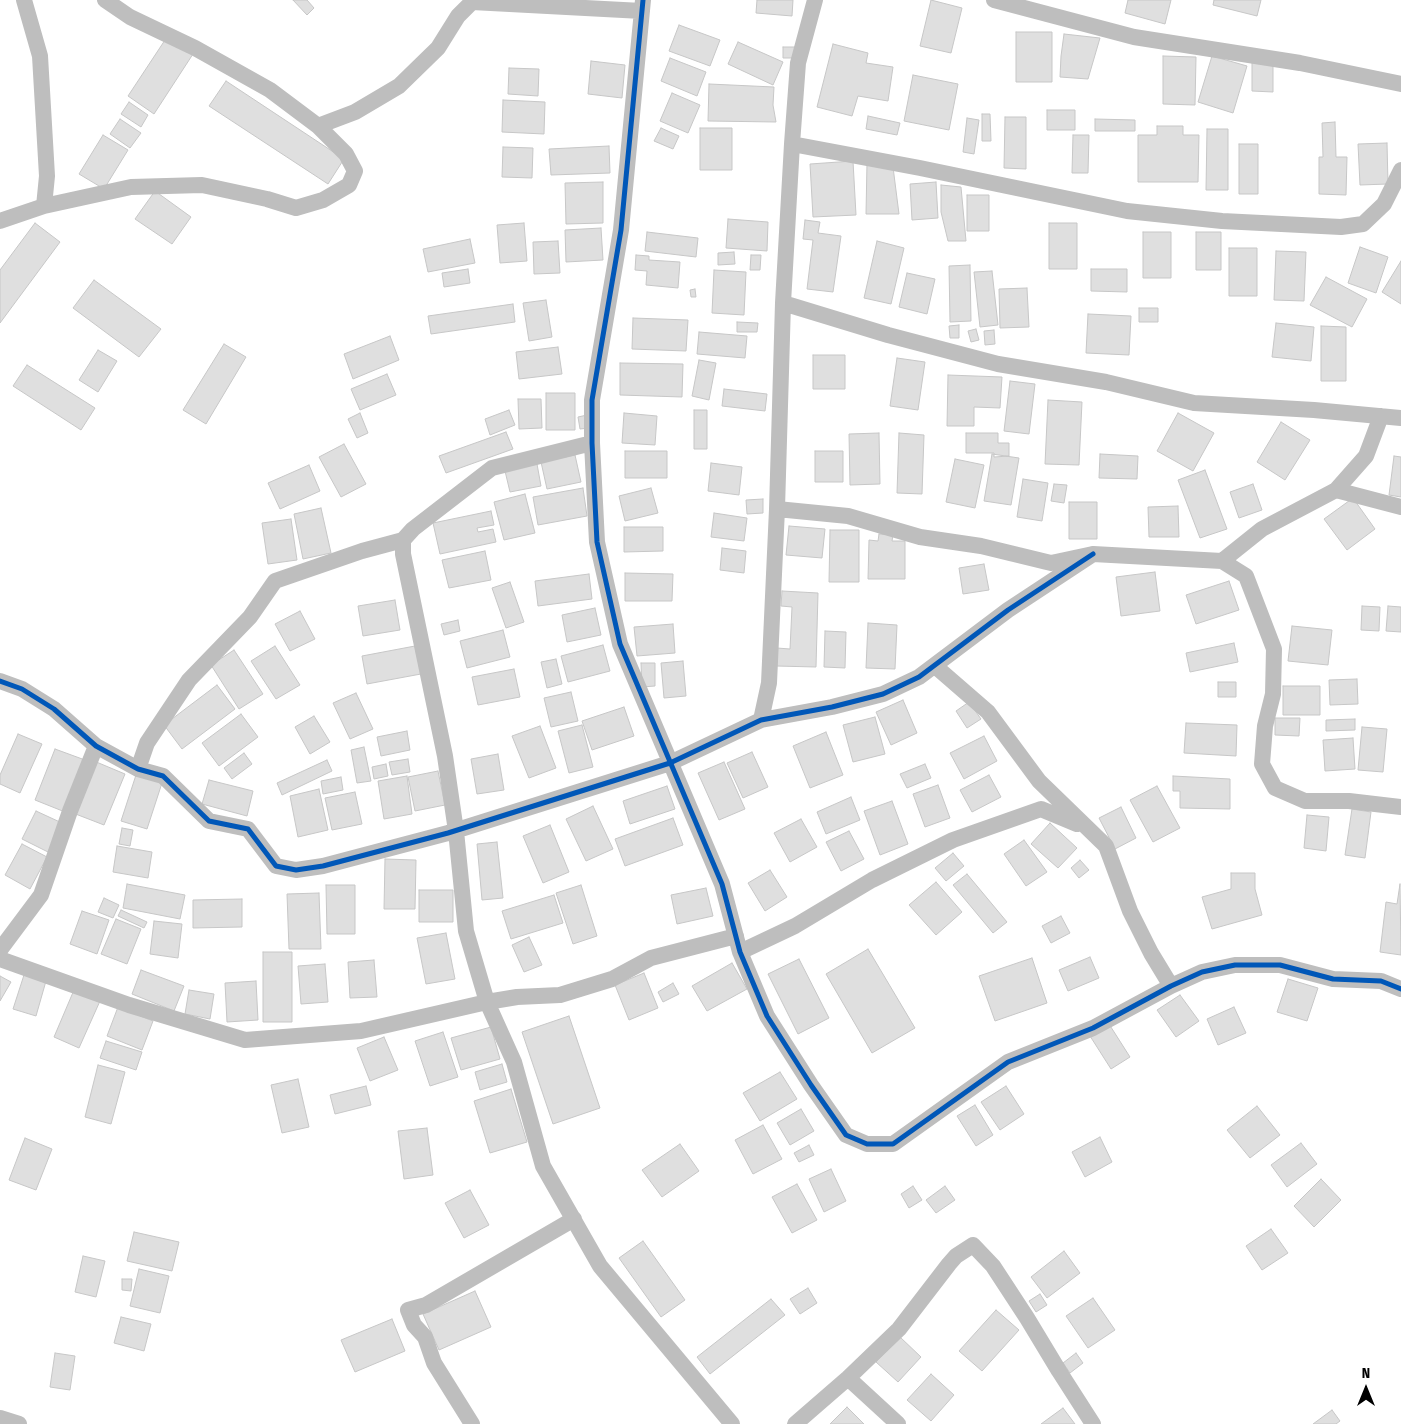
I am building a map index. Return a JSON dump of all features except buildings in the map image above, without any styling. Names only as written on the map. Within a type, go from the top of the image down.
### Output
[{"type":"street","points":[[24,0],[40,56],[47,176],[44,206]]},
{"type":"street","points":[[0,221],[44,206],[131,187],[202,185],[267,199],[296,208],[323,200],[349,185],[355,171],[346,154],[318,126],[270,90],[195,48],[130,17],[105,0]]},
{"type":"street","points":[[762,720],[769,683],[777,508],[783,303],[792,144],[798,64],[815,0]]},
{"type":"street","points":[[994,0],[1134,37],[1300,64],[1401,84]]},
{"type":"street","points":[[318,126],[355,112],[399,86],[438,48],[458,16],[472,2],[642,5],[621,230],[592,400],[592,443],[597,542],[620,644],[722,884],[740,952],[767,1016],[811,1085],[846,1135],[867,1144],[893,1144],[1008,1062],[1093,1028],[1171,986],[1202,972],[1235,966],[1280,966],[1333,979],[1381,981],[1401,989]]},
{"type":"street","points":[[792,144],[920,168],[1127,211],[1222,221],[1340,228],[1363,224],[1384,204],[1401,170]]},
{"type":"street","points":[[783,303],[888,335],[998,364],[1106,382],[1194,403],[1314,410],[1401,418]]},
{"type":"street","points":[[1222,561],[1262,529],[1336,490],[1366,456],[1381,416]]},
{"type":"street","points":[[138,769],[147,743],[189,680],[250,617],[275,581],[362,551],[403,540],[413,529],[492,468],[592,443]]},
{"type":"street","points":[[1336,490],[1401,507]]},
{"type":"street","points":[[777,508],[848,516],[920,537],[980,546],[1051,563],[1093,554],[1222,561],[1246,576],[1274,649],[1273,694],[1265,726],[1262,764],[1275,788],[1305,801],[1349,801],[1401,807]]},
{"type":"street","points":[[403,540],[403,554],[445,756],[456,831],[466,930],[487,1002],[514,1062],[543,1166],[600,1266],[732,1424]]},
{"type":"street","points":[[0,681],[22,689],[54,709],[96,746],[138,769],[163,776],[209,821],[248,829],[276,866],[296,870],[323,866],[456,831],[670,764],[762,720],[832,708],[883,694],[919,677],[1008,610],[1093,554]]},
{"type":"street","points":[[935,666],[988,712],[1040,782],[1106,846],[1130,911],[1151,953],[1171,986]]},
{"type":"street","points":[[0,950],[41,895],[70,811],[96,746]]},
{"type":"street","points":[[740,952],[795,926],[872,880],[953,840],[1041,809],[1086,828]]},
{"type":"street","points":[[0,959],[129,1005],[245,1040],[361,1031],[487,1002],[517,997],[560,995],[612,979],[651,958],[736,936]]},
{"type":"street","points":[[472,1424],[434,1363],[425,1336],[414,1325],[408,1310],[426,1305],[574,1219]]},
{"type":"street","points":[[795,1424],[848,1378],[898,1329],[956,1256],[974,1245],[993,1266],[1018,1303],[1093,1424]]},
{"type":"street","points":[[848,1378],[898,1424]]},
{"type":"street","points":[[0,1418],[19,1424]]},
{"type":"cycle path","points":[[643,0],[621,230],[592,400],[592,443],[597,542],[620,644],[722,884],[740,952],[767,1016],[811,1085],[846,1135],[867,1144],[893,1144],[1008,1062],[1093,1028],[1171,986],[1202,972],[1235,965],[1280,965],[1333,979],[1381,981],[1401,989]]},
{"type":"cycle path","points":[[0,681],[22,689],[54,709],[96,746],[138,769],[163,776],[209,821],[248,829],[276,866],[296,870],[323,866],[448,833],[670,763],[761,720],[832,707],[883,694],[919,677],[1008,610],[1093,554]]}]
